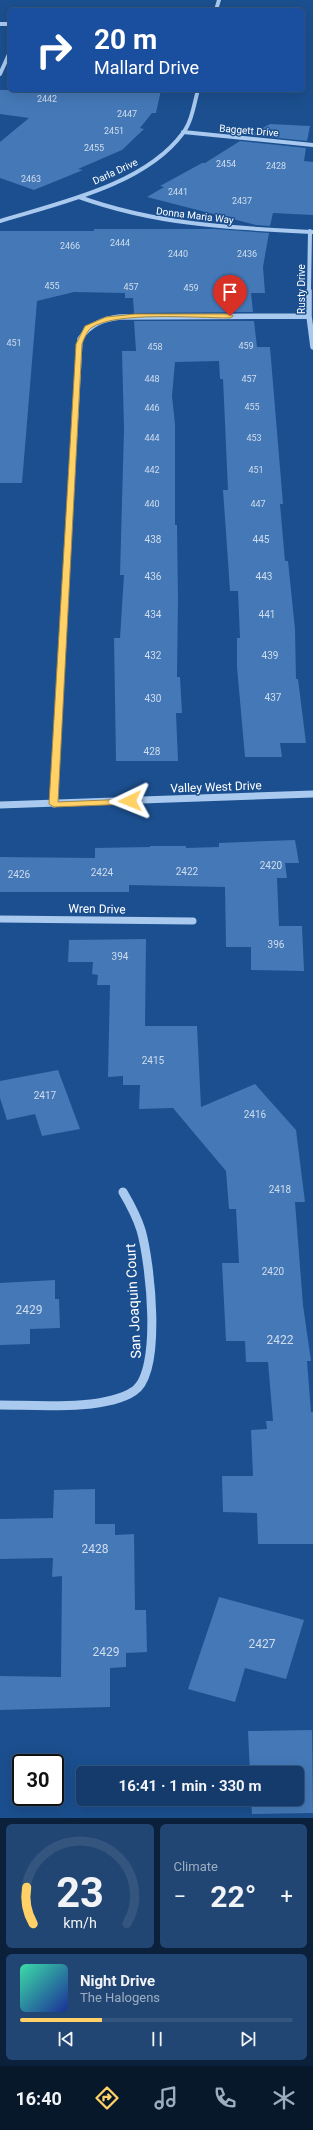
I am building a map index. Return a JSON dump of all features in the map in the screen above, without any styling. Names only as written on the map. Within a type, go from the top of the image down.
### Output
[{"type":"street","points":[[0,61],[8,61]]},
{"type":"street","points":[[0,74],[8,61]]},
{"type":"street","name":"Darla Drive","points":[[0,221],[79,196],[141,169],[174,144],[183,132],[191,118],[198,92]]},
{"type":"street","name":"Baggett Drive","points":[[183,132],[313,145]]},
{"type":"street","name":"Donna Maria Way","points":[[79,196],[120,211],[171,223],[235,229],[311,232]]},
{"type":"street","name":"Rusty Drive","points":[[311,232],[309,316],[313,347]]},
{"type":"street","points":[[54,804],[80,338],[88,327],[95,323],[120,317],[309,316]]},
{"type":"street","name":"Valley West Drive","points":[[0,805],[313,794]]},
{"type":"street","name":"Wren Drive","points":[[0,919],[193,921]]},
{"type":"street","name":"San Joaquin Court","points":[[0,1405],[74,1404],[118,1398],[135,1391],[144,1379],[150,1364],[152,1350],[146,1254],[142,1232],[135,1212],[123,1192]]},
{"type":"building","points":[[0,90],[8,90],[8,92],[161,92],[156,113],[152,113],[140,128],[144,129],[122,150],[78,169],[83,170],[34,190],[0,178],[0,142],[29,118],[0,114]]},
{"type":"building","points":[[270,124],[310,126],[307,141],[250,135]]},
{"type":"building","points":[[240,141],[306,148],[304,161],[313,162],[313,215],[273,213],[270,226],[256,225],[147,197],[164,187],[160,186],[202,163],[205,163]]},
{"type":"building","points":[[94,229],[215,229],[269,233],[263,267],[265,293],[251,293],[253,312],[134,313],[133,298],[125,298],[125,293],[74,292],[37,301],[22,483],[0,483],[0,231],[94,231]]},
{"type":"building","points":[[134,321],[254,321],[257,347],[270,347],[283,504],[280,504],[285,561],[288,561],[295,629],[296,679],[298,679],[306,743],[280,743],[282,757],[245,757],[237,667],[237,638],[240,638],[238,591],[230,591],[223,490],[228,490],[223,379],[220,379],[219,361],[175,362],[172,396],[175,424],[175,525],[177,525],[177,677],[180,677],[182,713],[176,713],[178,761],[116,761],[114,638],[120,638],[124,575],[120,575],[124,429],[122,351],[136,351]]},
{"type":"building","points":[[295,840],[299,863],[285,863],[287,878],[277,878],[279,926],[302,926],[304,971],[251,970],[251,947],[226,947],[225,887],[129,885],[129,892],[0,892],[0,857],[95,858],[95,848],[150,846],[186,846],[186,848],[219,847],[219,843]]},
{"type":"building","points":[[146,939],[145,1026],[197,1026],[201,1107],[255,1084],[296,1130],[305,1202],[295,1202],[303,1305],[311,1361],[307,1361],[311,1412],[313,1412],[313,1544],[258,1544],[257,1513],[223,1512],[222,1476],[253,1476],[251,1430],[267,1429],[266,1421],[273,1421],[268,1362],[246,1362],[245,1341],[226,1341],[222,1263],[239,1263],[236,1209],[229,1209],[226,1171],[173,1108],[139,1109],[140,1085],[123,1085],[123,1076],[108,1077],[110,985],[97,985],[98,975],[92,974],[93,962],[68,962],[69,940]]},
{"type":"building","points":[[58,1070],[80,1129],[42,1136],[35,1114],[7,1120],[0,1098],[0,1081]]},
{"type":"building","points":[[55,1280],[55,1299],[59,1299],[60,1328],[30,1329],[30,1344],[0,1345],[0,1283]]},
{"type":"building","points":[[95,1489],[95,1524],[115,1524],[115,1535],[134,1534],[135,1610],[146,1610],[147,1652],[126,1653],[126,1667],[110,1668],[110,1707],[0,1710],[0,1676],[61,1677],[62,1576],[52,1577],[53,1558],[0,1559],[0,1519],[53,1518],[54,1490]]},
{"type":"building","points":[[219,1597],[304,1620],[286,1679],[245,1668],[235,1702],[188,1689]]},
{"type":"building","points":[[312,1730],[313,1813],[252,1814],[251,1806],[304,1806],[304,1766],[250,1766],[248,1731]]},
{"type":"route","points":[[130,801],[54,804],[80,338],[88,327],[106,319],[135,316],[230,316]]}]
